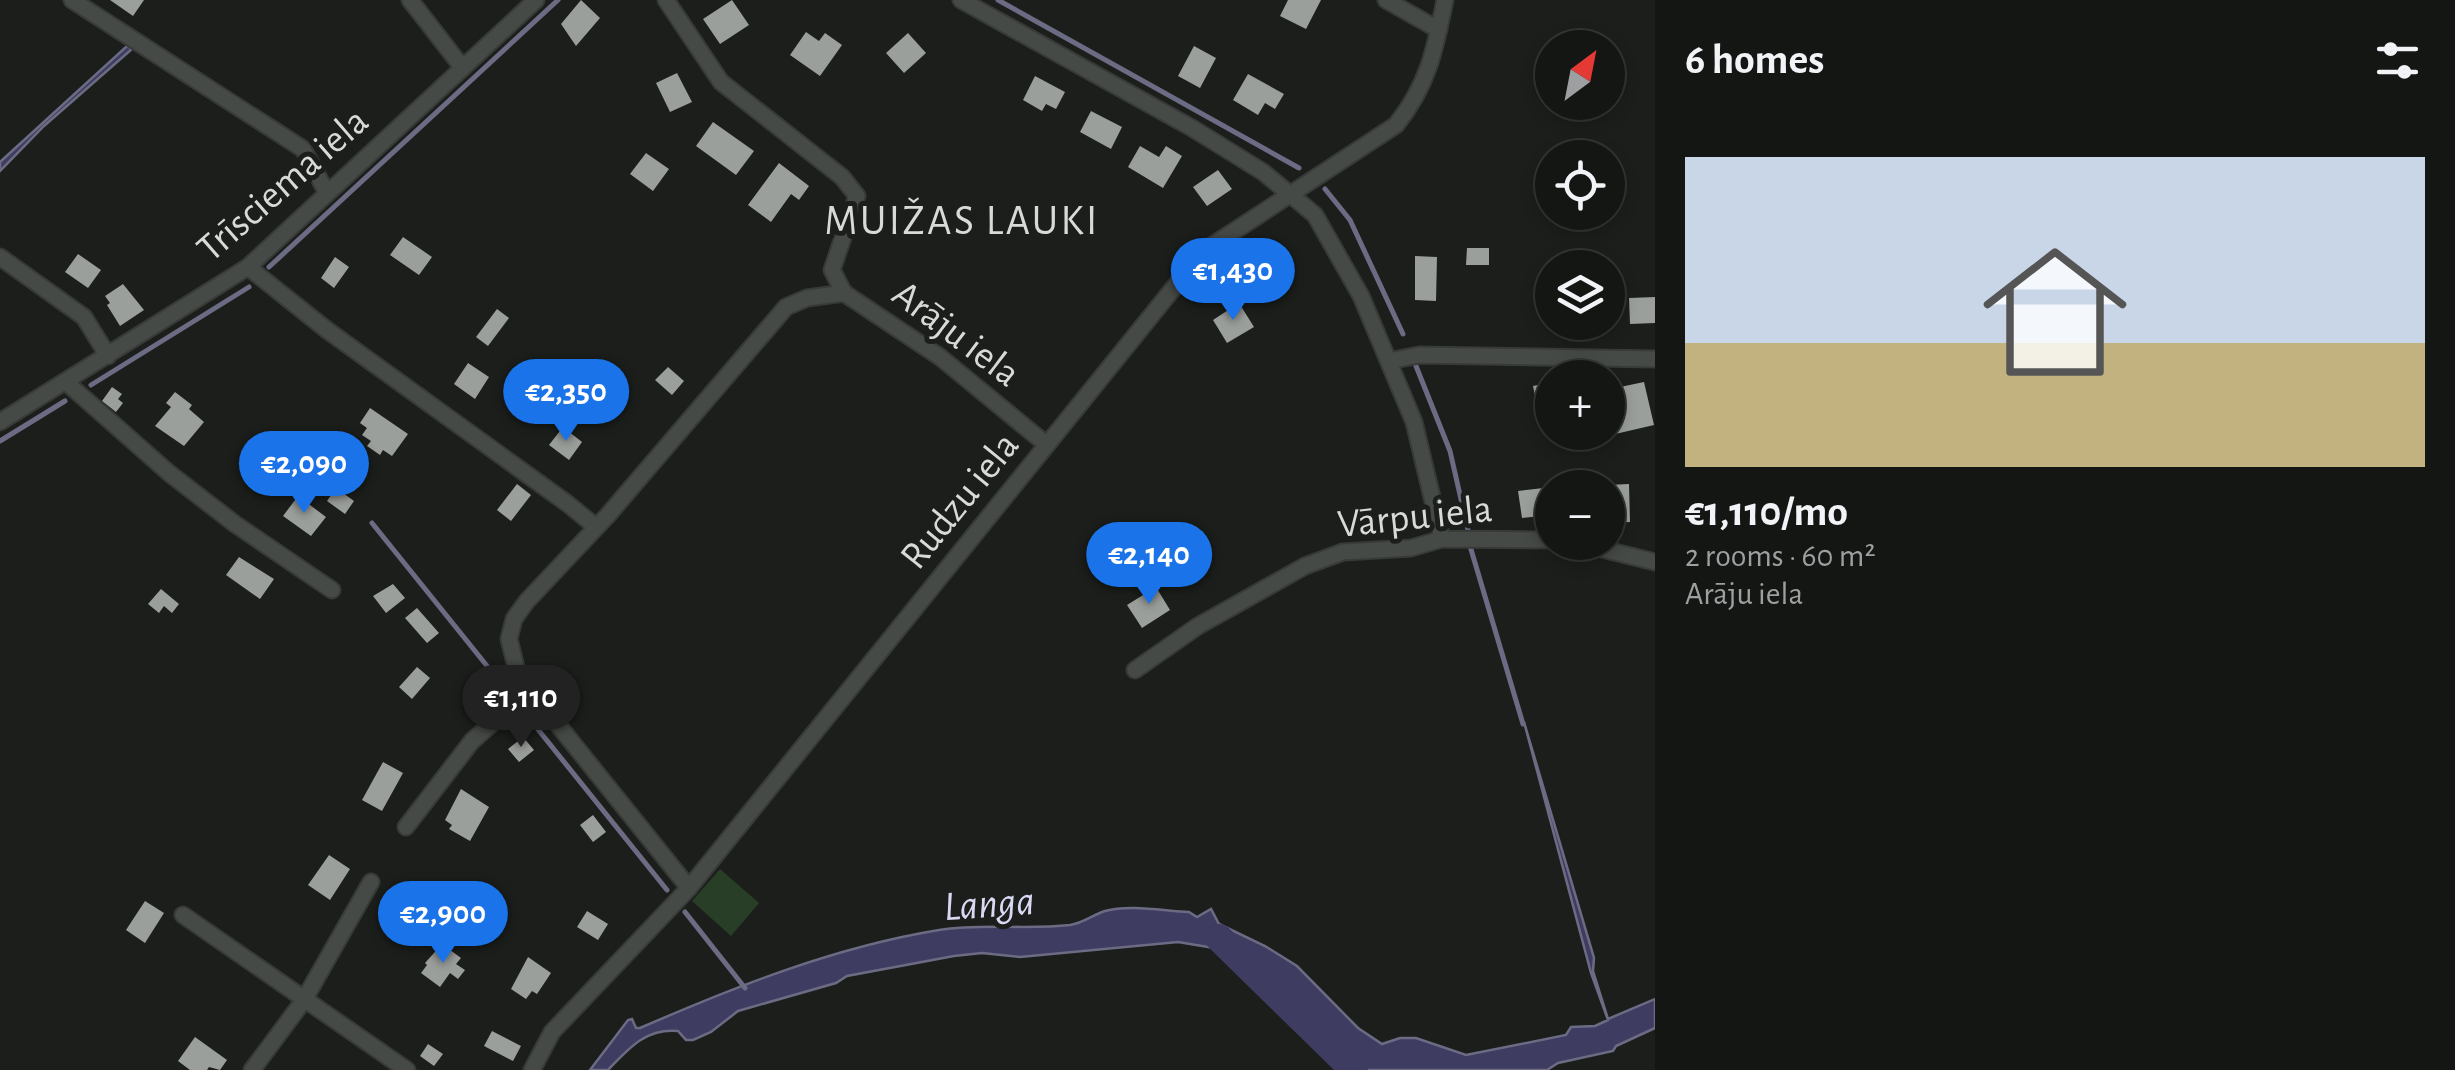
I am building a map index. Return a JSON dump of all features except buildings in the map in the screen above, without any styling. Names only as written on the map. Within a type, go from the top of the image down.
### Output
[{"type":"street","points":[[72,0],[303,148],[327,193]]},
{"type":"street","points":[[410,0],[462,67]]},
{"type":"street","name":"Trīsciema iela","points":[[0,422],[248,267],[536,0]]},
{"type":"street","points":[[666,0],[721,82],[842,176],[857,196],[832,270],[844,293]]},
{"type":"street","points":[[961,0],[1192,128],[1263,172],[1315,216],[1361,296],[1414,422],[1442,539]]},
{"type":"street","points":[[1386,0],[1439,30]]},
{"type":"street","name":"Rudzu iela","points":[[532,1070],[552,1032],[689,888],[1193,264],[1213,245],[1396,125],[1417,99],[1445,0]]},
{"type":"street","points":[[0,257],[84,317],[108,356]]},
{"type":"street","points":[[248,267],[327,330],[596,527]]},
{"type":"street","name":"Arāju iela","points":[[689,888],[528,691],[512,658],[509,639],[514,619],[786,307],[807,298],[844,293],[940,357],[1047,445]]},
{"type":"street","points":[[1389,360],[1405,356],[1655,359]]},
{"type":"street","points":[[67,383],[169,473],[332,590]]},
{"type":"street","name":"Vārpu iela","points":[[1135,670],[1198,626],[1305,566],[1343,552],[1411,548],[1442,539],[1535,540]]},
{"type":"street","points":[[1625,555],[1655,562]]},
{"type":"street","points":[[406,827],[472,741],[528,691]]},
{"type":"street","points":[[252,1070],[304,1000],[371,882]]},
{"type":"street","points":[[183,915],[407,1070]]},
{"type":"green space","points":[[720,869],[759,903],[731,936],[692,901]]},
{"type":"shaded area","points":[[127,46],[132,49],[44,126],[0,171],[0,162]]},
{"type":"shaded area","points":[[1524,722],[1594,958],[1593,971],[1608,1019],[1655,999],[1655,1028],[1613,1051],[1558,1063],[1547,1070],[1341,1070],[1334,1046],[1276,994],[1269,979],[1214,948],[1178,942],[1020,957],[982,953],[847,976],[836,983],[738,1011],[711,1032],[693,1040],[686,1040],[678,1031],[647,1036],[608,1070],[590,1070],[628,1020],[632,1019],[640,1028],[824,957],[939,930],[1070,925],[1105,911],[1125,908],[1189,912],[1197,917],[1211,909],[1219,924],[1297,966],[1358,1028],[1382,1044],[1416,1038],[1466,1055],[1566,1035],[1571,1027],[1595,1026],[1608,1020],[1591,973]]},
{"type":"waterway","points":[[269,267],[558,0]]},
{"type":"waterway","points":[[998,0],[1299,168]]},
{"type":"waterway","points":[[1325,189],[1350,220],[1403,334]]},
{"type":"waterway","points":[[91,385],[249,287]]},
{"type":"waterway","points":[[1414,361],[1450,451],[1468,530]]},
{"type":"waterway","points":[[0,441],[65,401]]},
{"type":"waterway","points":[[372,523],[508,692]]},
{"type":"waterway","points":[[1470,546],[1523,724]]},
{"type":"waterway","points":[[524,712],[667,890]]},
{"type":"waterway","points":[[685,912],[745,988]]},
{"type":"waterway","name":"Langa","points":[[1219,938],[1354,1070]]},
{"type":"district","name":"MUIŽAS LAUKI","points":[[962,221]]}]
